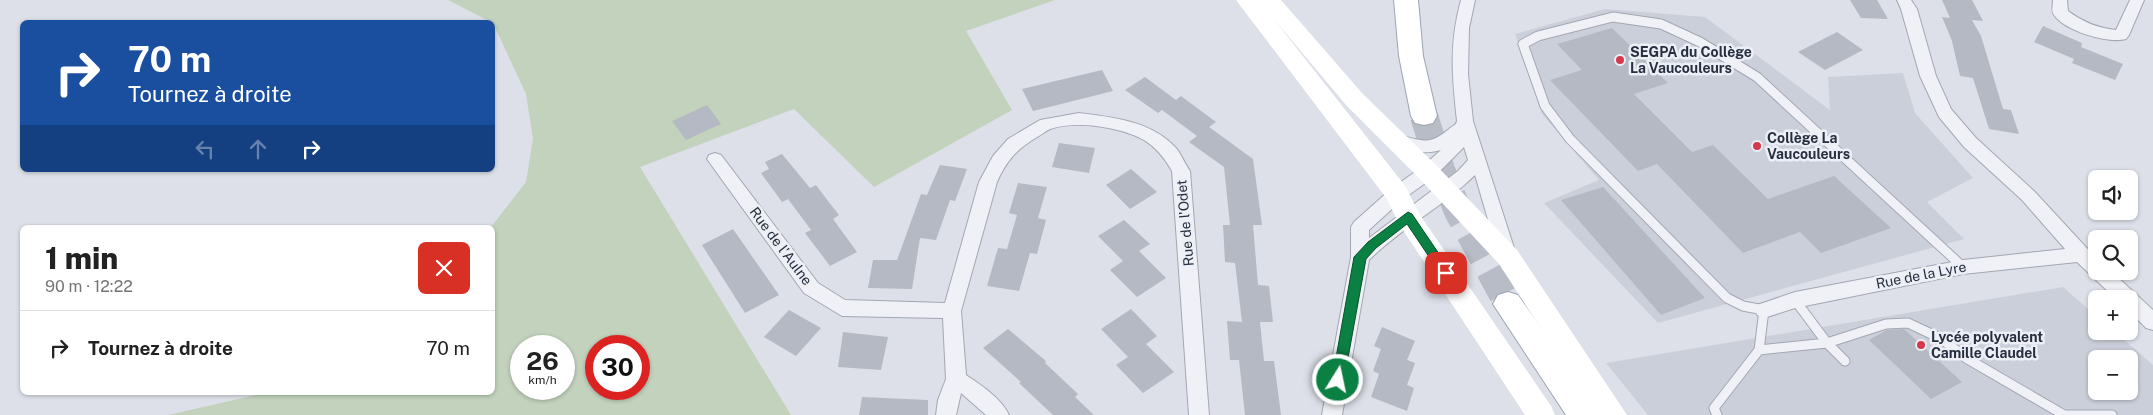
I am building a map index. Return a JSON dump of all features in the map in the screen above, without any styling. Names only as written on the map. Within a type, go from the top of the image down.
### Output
[{"type":"main road","points":[[1247,0],[1402,205],[1541,415]]},
{"type":"main road","points":[[1269,0],[1354,99],[1428,172],[1508,257],[1613,415]]},
{"type":"main road","points":[[1406,0],[1411,56],[1424,116]]},
{"type":"main road","points":[[1508,304],[1584,415]]},
{"type":"street","points":[[1468,0],[1461,28],[1460,74],[1466,121],[1477,162],[1483,174],[1508,257]]},
{"type":"street","points":[[1904,0],[1909,9],[1934,91],[1945,113],[1967,141],[2019,187],[2088,261]]},
{"type":"street","points":[[2060,0],[2060,13],[2076,24],[2098,34],[2121,35],[2137,0]]},
{"type":"street","name":"Rue de l'Odet","points":[[946,415],[948,400],[956,379],[952,311],[988,182],[999,160],[1014,143],[1046,124],[1079,119],[1115,123],[1150,136],[1170,152],[1181,172],[1199,415]]},
{"type":"street","points":[[1360,257],[1372,245],[1428,172],[1458,144],[1466,121]]},
{"type":"street","points":[[1398,142],[1415,147],[1432,147],[1448,141],[1466,121]]},
{"type":"street","name":"Rue de l'Aulne","points":[[715,160],[812,288],[842,308],[952,311]]},
{"type":"street","points":[[1332,415],[1360,257],[1360,227],[1402,205],[1446,192],[1477,162]]},
{"type":"street","name":"Rue de la Lyre","points":[[1764,310],[1795,300],[1963,267],[2081,254]]},
{"type":"street","points":[[2108,280],[2119,290]]},
{"type":"street","points":[[2138,308],[2153,322]]},
{"type":"street","points":[[956,379],[976,392],[999,415]]},
{"type":"lane","points":[[1717,415],[1714,408],[1758,350],[1764,310],[1743,306],[1728,298],[1570,139],[1544,106],[1523,44],[1538,36],[1613,17],[1661,24],[1700,42],[1757,77],[1963,267]]},
{"type":"lane","points":[[1795,300],[1827,342],[1845,361]]},
{"type":"lane","points":[[1758,350],[1827,342],[1886,324],[1908,323],[1942,340],[1966,358],[2065,415],[2112,415]]},
{"type":"shaded area","name":"Collège La Vaucouleurs","points":[[1605,9],[1705,17],[1830,110],[1828,77],[1903,73],[1915,113],[1973,178],[1927,202],[1964,239],[1658,323],[1544,203],[1599,180],[1542,114],[1515,34]]},
{"type":"shaded area","name":"Lycée polyvalent Camille Claudel","points":[[2063,287],[2088,309],[2088,340],[2124,340],[2136,350],[2088,350],[2088,400],[2138,400],[2138,352],[2153,365],[2153,415],[1648,415],[1606,363]]},
{"type":"green space","points":[[448,0],[1055,0],[966,31],[1012,110],[874,187],[794,109],[640,167],[791,415],[168,415],[256,395],[495,395],[495,225],[493,225],[526,182],[533,139],[526,94],[495,27],[495,20],[487,20]]},
{"type":"building","points":[[1850,0],[1877,0],[1888,19],[1861,18]]},
{"type":"building","points":[[1942,0],[1972,0],[1983,21],[1972,20],[1981,36],[2003,109],[2011,110],[2019,134],[1989,129],[1973,78],[1960,76],[1952,41],[1942,17],[1950,18]]},
{"type":"building","points":[[2043,26],[2082,43],[2081,47],[2123,64],[2115,80],[2072,63],[2074,59],[2034,42]]},
{"type":"building","points":[[1612,28],[1668,83],[1634,94],[1692,152],[1713,145],[1768,199],[1834,176],[1891,228],[1821,253],[1800,232],[1743,253],[1657,164],[1638,171],[1550,80],[1582,70],[1557,44]]},
{"type":"building","points":[[1837,32],[1863,50],[1825,70],[1798,52]]},
{"type":"building","points":[[1102,70],[1113,91],[1033,111],[1022,89]]},
{"type":"building","points":[[1145,77],[1176,100],[1181,96],[1216,122],[1209,127],[1253,159],[1262,225],[1253,225],[1258,285],[1269,286],[1273,322],[1260,322],[1264,361],[1274,361],[1281,415],[1245,415],[1239,360],[1230,360],[1227,321],[1242,322],[1235,263],[1225,262],[1223,225],[1230,225],[1224,167],[1189,142],[1197,136],[1162,110],[1158,113],[1125,90]]},
{"type":"building","points":[[707,105],[721,124],[686,140],[672,121]]},
{"type":"building","points":[[1059,143],[1095,148],[1089,173],[1052,167]]},
{"type":"building","points":[[782,154],[810,188],[816,185],[839,215],[833,219],[857,252],[830,266],[805,233],[811,230],[788,199],[782,202],[761,173],[769,169],[765,162]]},
{"type":"building","points":[[940,165],[967,169],[955,201],[950,200],[936,240],[920,238],[912,289],[868,288],[873,260],[897,260],[921,194],[927,195]]},
{"type":"building","points":[[1131,169],[1157,192],[1130,209],[1106,185]]},
{"type":"building","points":[[1018,183],[1047,187],[1038,218],[1046,220],[1037,254],[1030,253],[1019,291],[987,286],[998,248],[1007,249],[1017,215],[1009,213]]},
{"type":"building","points":[[1603,187],[1705,298],[1661,315],[1561,200]]},
{"type":"building","points":[[1124,220],[1150,244],[1139,251],[1166,278],[1137,297],[1110,270],[1123,261],[1098,236]]},
{"type":"building","points":[[733,229],[779,295],[745,313],[702,245]]},
{"type":"building","points":[[1131,309],[1157,336],[1146,344],[1174,372],[1143,393],[1116,365],[1128,357],[1101,329]]},
{"type":"building","points":[[789,310],[821,328],[796,356],[764,337]]},
{"type":"building","points":[[1382,327],[1415,341],[1407,360],[1415,363],[1407,385],[1414,388],[1407,411],[1371,397],[1379,374],[1373,371],[1381,349],[1374,346]]},
{"type":"building","points":[[1008,329],[1046,361],[1045,363],[1078,394],[1075,397],[1094,415],[1053,415],[1019,383],[1021,382],[983,348]]},
{"type":"building","points":[[1904,329],[1962,382],[1931,399],[1869,340],[1887,330]]},
{"type":"building","points":[[843,332],[888,337],[881,370],[838,367]]},
{"type":"building","points":[[862,397],[928,400],[928,415],[859,415]]},
{"type":"tunnel","points":[[1424,116],[1441,170],[1458,211],[1508,304]]},
{"type":"place","name":"SEGPA du Collège La Vaucouleurs","points":[[1620,60]]},
{"type":"place","name":"Collège La Vaucouleurs","points":[[1757,146]]},
{"type":"place","name":"Lycée polyvalent Camille Claudel","points":[[1921,345]]},
{"type":"route","points":[[1338,380],[1360,257],[1372,245],[1408,217],[1446,273]]}]
